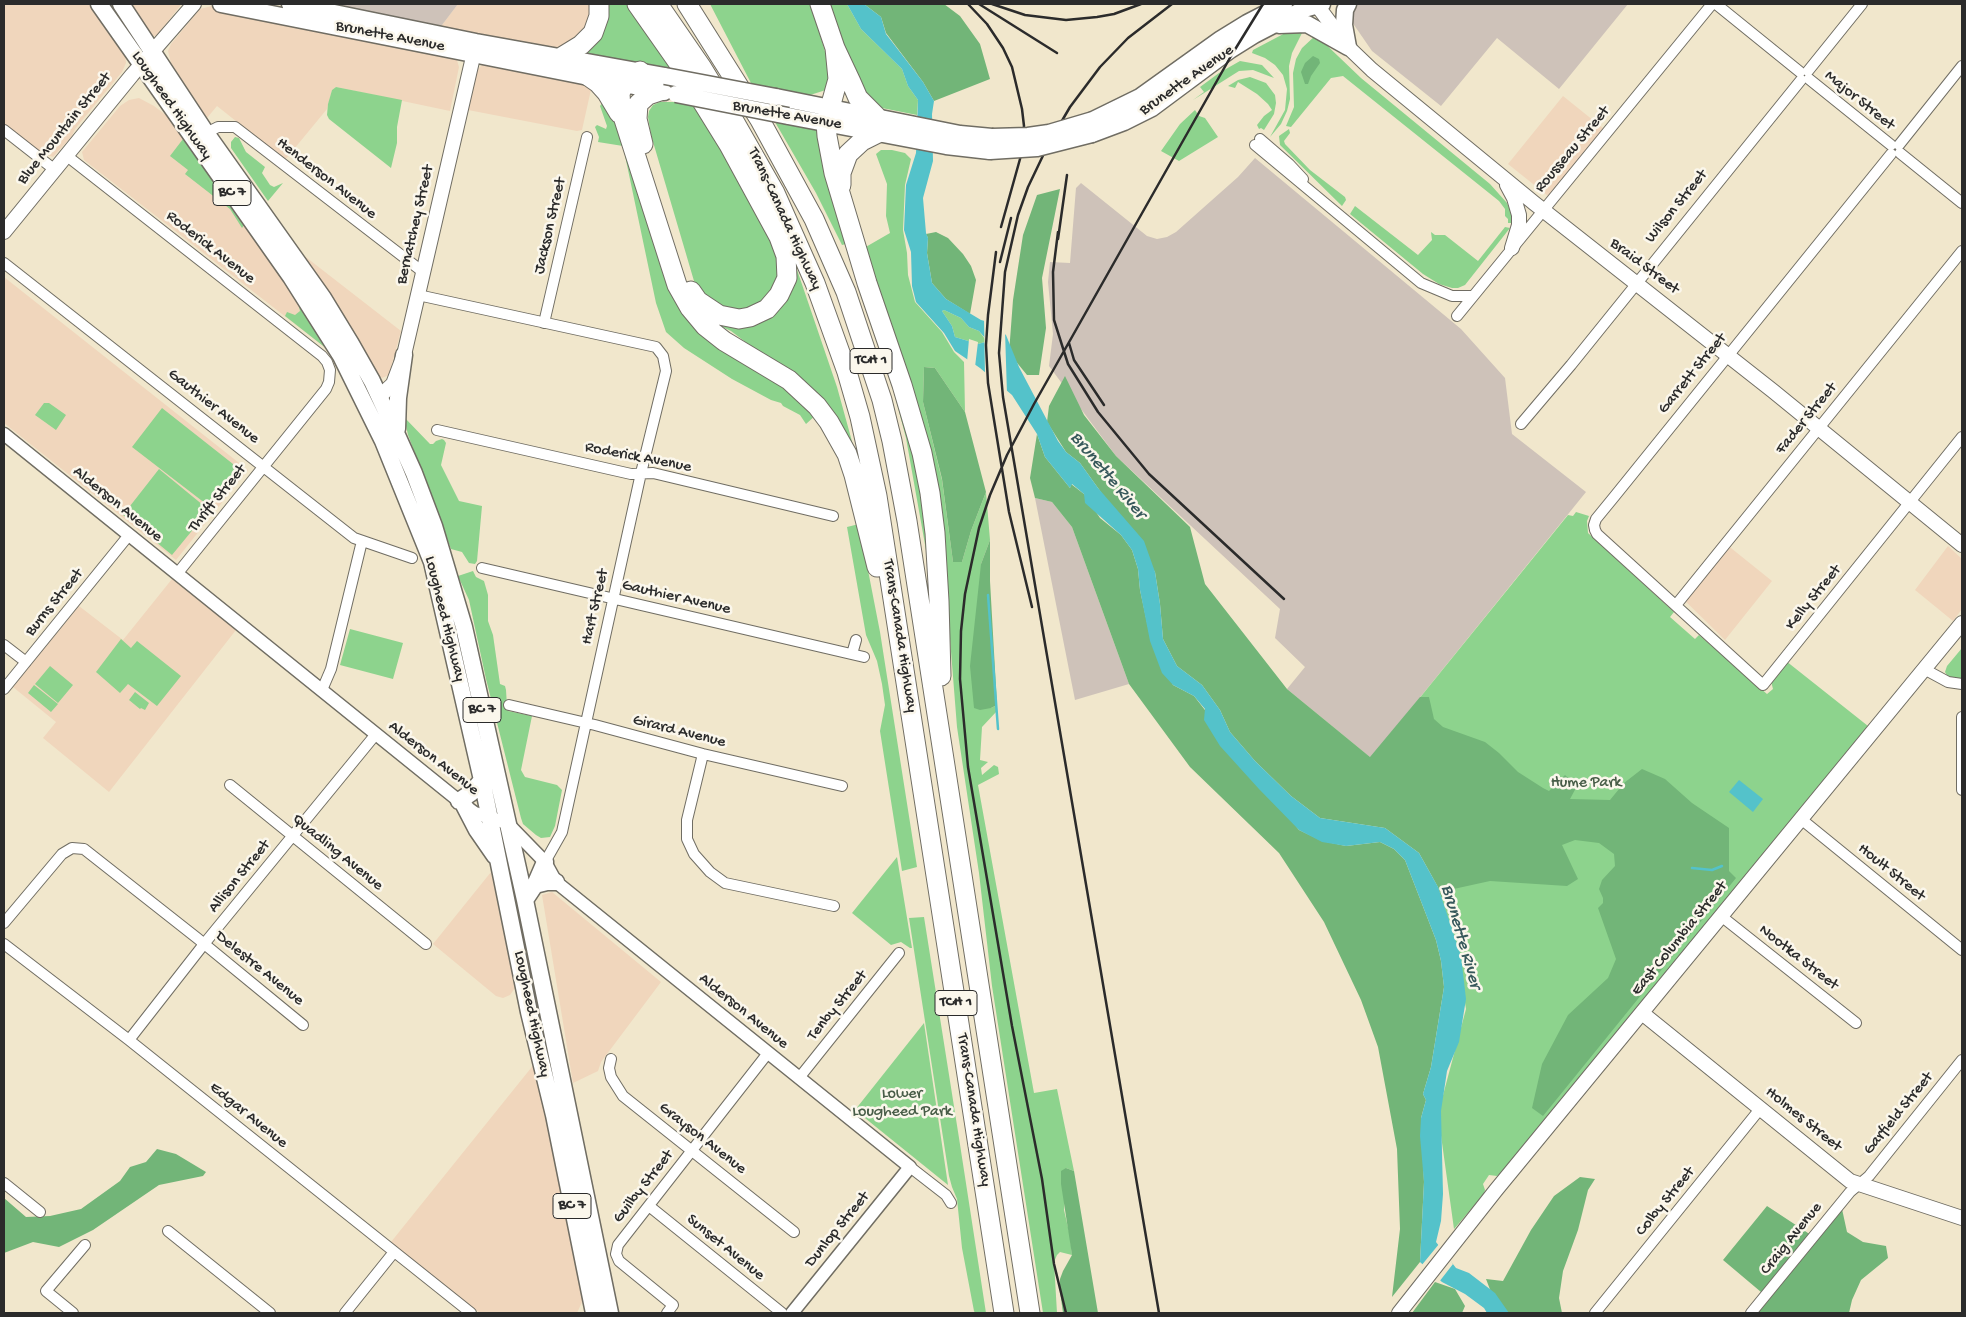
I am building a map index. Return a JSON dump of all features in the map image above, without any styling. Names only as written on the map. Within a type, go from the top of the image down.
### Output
[{"type":"highway","points":[[562,56],[581,45],[593,32],[599,16],[599,4]]},
{"type":"highway","points":[[637,4],[677,61],[729,145],[779,236],[786,256],[787,278],[782,291],[774,303],[759,314],[739,319],[719,315],[698,301],[688,286],[671,236],[637,119],[639,103],[648,95],[667,87]]},
{"type":"highway","name":"Trans-Canada Highway","points":[[658,4],[707,76],[765,175],[796,238],[831,326],[849,381],[868,451],[877,496],[908,692],[1004,1313]]},
{"type":"highway","name":"Trans-Canada Highway","points":[[687,4],[727,65],[792,176],[834,263],[858,322],[882,400],[900,480],[1030,1313]]},
{"type":"highway","points":[[820,4],[835,48],[858,98],[877,125],[848,154],[842,172],[842,198]]},
{"type":"highway","points":[[835,48],[838,79],[828,115],[827,136],[842,198],[867,283],[902,385],[922,453],[930,493],[939,601],[943,758]]},
{"type":"highway","points":[[622,119],[620,94],[626,84],[640,71]]},
{"type":"highway","points":[[588,76],[607,93],[622,119],[671,272],[676,285],[690,308],[705,326],[724,341],[772,369],[801,390],[817,406],[839,438],[854,475],[908,692]]},
{"type":"main road","name":"Lougheed Highway","points":[[99,4],[147,58],[206,133],[323,298],[372,381],[434,526],[464,627],[525,900],[610,1313]]},
{"type":"main road","name":"Lougheed Highway","points":[[120,4],[147,58],[341,356],[373,418],[399,477],[432,562],[500,862],[529,1012],[554,1115],[592,1306]]},
{"type":"main road","name":"Blue Mountain Street","points":[[4,232],[147,58],[194,4]]},
{"type":"main road","name":"Brunette Avenue","points":[[221,4],[475,48],[562,56],[640,71],[667,87],[788,116],[828,115]]},
{"type":"main road","name":"Brunette Avenue","points":[[290,4],[626,84],[776,97],[828,115],[900,130],[960,141],[1036,148],[1092,127],[1140,97],[1221,39],[1246,23],[1284,4]]},
{"type":"main road","name":"Brunette Avenue","points":[[1092,127],[1124,122],[1152,108],[1230,50],[1271,25],[1318,4]]},
{"type":"main road","name":"Braid Street","points":[[1318,4],[1348,46],[1372,70],[1503,178],[1728,355],[1962,545]]},
{"type":"main road","points":[[1348,4],[1344,10],[1344,25],[1348,46]]},
{"type":"main road","points":[[1271,25],[1307,24],[1348,46]]},
{"type":"main road","name":"Bernatchey Street","points":[[379,397],[393,384],[404,355],[475,48]]},
{"type":"main road","points":[[1503,178],[1514,198],[1519,213],[1519,225],[1512,248]]},
{"type":"main road","points":[[372,381],[389,378],[404,355]]},
{"type":"main road","points":[[397,436],[398,398],[404,355]]},
{"type":"main road","points":[[373,418],[375,401],[379,397]]},
{"type":"main road","name":"East Columbia Street","points":[[1399,1313],[1962,622]]},
{"type":"main road","points":[[482,780],[461,803],[477,830],[500,862]]},
{"type":"main road","points":[[525,900],[535,886],[545,862]]},
{"type":"main road","points":[[535,886],[547,882],[556,882]]},
{"type":"main road","name":"Holmes Street","points":[[1642,1013],[1850,1181],[1962,1218]]},
{"type":"main road","points":[[583,1313],[592,1306]]},
{"type":"street","name":"Rousseau Street","points":[[1457,316],[1712,4]]},
{"type":"street","name":"Major Street","points":[[1716,4],[1962,203]]},
{"type":"street","name":"Wilson Street","points":[[1521,424],[1571,365],[1862,4]]},
{"type":"street","name":"Garrett Street","points":[[1676,605],[1597,534],[1594,525],[1614,497],[1962,66]]},
{"type":"street","name":"Henderson Avenue","points":[[206,133],[218,127],[235,127],[423,272]]},
{"type":"street","points":[[4,130],[55,170]]},
{"type":"street","name":"Jackson Street","points":[[544,323],[587,136]]},
{"type":"street","points":[[1257,142],[1289,164],[1333,211],[1421,283],[1452,296],[1473,296]]},
{"type":"street","name":"Roderick Avenue","points":[[66,156],[322,356],[330,370]]},
{"type":"street","name":"Fader Street","points":[[1676,605],[1962,251]]},
{"type":"street","name":"Gauthier Avenue","points":[[4,264],[354,538],[412,558]]},
{"type":"street","points":[[418,295],[544,323]]},
{"type":"street","name":"Hart Street","points":[[544,323],[656,348],[663,356],[666,371],[641,473],[562,832],[545,862]]},
{"type":"street","name":"Thrift Street","points":[[177,574],[326,389],[330,370]]},
{"type":"street","name":"Roderick Avenue","points":[[437,430],[631,474],[653,473],[834,516]]},
{"type":"street","name":"Alderson Avenue","points":[[4,434],[461,803],[475,813],[507,824],[545,862],[556,882],[946,1195],[952,1203]]},
{"type":"street","name":"Kelly Street","points":[[1676,605],[1763,685],[1962,436]]},
{"type":"street","name":"Burns Street","points":[[4,689],[129,536]]},
{"type":"street","points":[[322,690],[331,669],[362,541]]},
{"type":"street","name":"Gauthier Avenue","points":[[482,568],[864,657]]},
{"type":"street","points":[[852,654],[856,640]]},
{"type":"street","points":[[4,645],[26,662]]},
{"type":"street","points":[[1924,669],[1948,682],[1962,684]]},
{"type":"street","name":"Girard Avenue","points":[[509,705],[703,754],[842,786]]},
{"type":"street","points":[[1962,717],[1962,790]]},
{"type":"street","name":"Allison Street","points":[[129,1040],[204,944],[376,734]]},
{"type":"street","points":[[703,754],[688,820],[687,839],[694,854],[710,872],[725,883],[834,906]]},
{"type":"street","name":"Quadling Avenue","points":[[230,785],[426,944]]},
{"type":"street","name":"Hoult Street","points":[[1801,819],[1962,950]]},
{"type":"street","name":"Delestre Avenue","points":[[4,923],[55,861],[67,851],[76,847],[90,853],[303,1025]]},
{"type":"street","name":"Nootka Street","points":[[1721,916],[1856,1023]]},
{"type":"street","name":"Edgar Avenue","points":[[4,944],[129,1040],[471,1313]]},
{"type":"street","name":"Tenby Street","points":[[799,1078],[899,953]]},
{"type":"street","name":"Guilby Street","points":[[667,1313],[673,1305],[619,1261],[616,1254],[618,1245],[768,1053]]},
{"type":"street","name":"Grayson Avenue","points":[[611,1059],[610,1077],[623,1096],[794,1232]]},
{"type":"street","name":"Garfield Street","points":[[1858,1185],[1869,1176],[1962,1060]]},
{"type":"street","name":"Colby Street","points":[[1595,1313],[1760,1109]]},
{"type":"street","name":"Dunlop Street","points":[[792,1313],[910,1167]]},
{"type":"street","points":[[4,1183],[40,1212]]},
{"type":"street","name":"Craig Avenue","points":[[1751,1313],[1850,1192],[1858,1185]]},
{"type":"street","name":"Sunset Avenue","points":[[649,1206],[782,1313]]},
{"type":"street","points":[[168,1231],[270,1313]]},
{"type":"street","points":[[73,1313],[46,1291],[85,1245]]},
{"type":"street","points":[[345,1313],[394,1252]]},
{"type":"shaded area","points":[[4,4],[91,4],[125,55],[126,63],[122,72],[75,129],[72,136],[53,157],[35,150],[4,124]]},
{"type":"shaded area","points":[[130,4],[180,4],[180,6],[157,35],[152,36]]},
{"type":"shaded area","points":[[327,4],[458,4],[439,29]]},
{"type":"shaded area","points":[[458,4],[593,4],[585,33],[561,47],[549,48],[439,29]]},
{"type":"shaded area","points":[[1356,4],[1628,4],[1559,89],[1497,38],[1441,106],[1372,51],[1352,22],[1353,6]]},
{"type":"shaded area","points":[[212,6],[456,57],[459,67],[450,111],[336,87],[332,90],[327,109],[285,160],[217,106],[207,118],[171,63],[168,51],[171,44],[200,9]]},
{"type":"shaded area","points":[[485,62],[592,85],[582,130],[577,131],[468,110],[477,70]]},
{"type":"shaded area","points":[[1563,96],[1604,129],[1548,196],[1508,164]]},
{"type":"shaded area","points":[[139,98],[154,106],[171,119],[286,280],[327,349],[84,160],[82,152],[120,106],[129,100]]},
{"type":"shaded area","points":[[1255,158],[1461,329],[1505,378],[1512,434],[1586,492],[1371,758],[1287,689],[1305,667],[1275,638],[1280,609],[1116,456],[1049,366],[1053,334],[1048,282],[1050,262],[1070,263],[1076,188],[1081,183],[1147,236],[1157,239],[1167,237],[1176,232],[1238,177]]},
{"type":"shaded area","points":[[298,251],[401,331],[389,375],[382,378],[376,373]]},
{"type":"shaded area","points":[[4,277],[248,470],[176,560],[4,423]]},
{"type":"shaded area","points":[[1035,498],[1052,502],[1072,527],[1129,684],[1075,700]]},
{"type":"shaded area","points":[[1721,540],[1772,581],[1725,640],[1678,594]]},
{"type":"shaded area","points":[[1948,546],[1962,559],[1962,609],[1953,621],[1915,590]]},
{"type":"shaded area","points":[[172,579],[236,630],[109,792],[43,738],[56,722],[13,687],[79,606],[123,640]]},
{"type":"shaded area","points":[[491,872],[515,988],[510,995],[503,998],[496,996],[433,944]]},
{"type":"shaded area","points":[[552,892],[661,982],[601,1062],[598,1071],[573,1083],[542,895]]},
{"type":"shaded area","points":[[535,1063],[561,1180],[583,1296],[582,1302],[577,1313],[480,1313],[391,1242]]},
{"type":"green space","points":[[604,4],[629,4],[675,71],[586,53]]},
{"type":"green space","points":[[710,4],[811,4],[831,72],[829,89],[807,96],[752,85]]},
{"type":"green space","points":[[827,4],[847,4],[861,29],[902,69],[908,86],[918,100],[917,115],[882,108],[872,103],[860,88]]},
{"type":"green space","points":[[864,4],[944,4],[960,16],[980,44],[990,79],[934,101],[923,82],[886,33],[881,17]]},
{"type":"green space","points":[[1304,29],[1292,53],[1289,66],[1290,99],[1287,111],[1281,124],[1270,137],[1285,110],[1287,89],[1283,75],[1275,65],[1265,58],[1252,53],[1253,50],[1289,31]]},
{"type":"green space","points":[[1316,35],[1361,78],[1490,184],[1507,203],[1512,215],[1512,223],[1508,223],[1505,209],[1499,201],[1343,76],[1331,78],[1291,127],[1286,126],[1294,107],[1293,73],[1296,59],[1302,48]]},
{"type":"green space","points":[[1313,56],[1319,59],[1320,63],[1308,84],[1305,84],[1301,72],[1305,63]]},
{"type":"green space","points":[[1240,61],[1262,65],[1274,78],[1253,70],[1239,71],[1193,100],[1204,92],[1200,87]]},
{"type":"green space","points":[[1250,77],[1266,83],[1275,95],[1274,114],[1264,130],[1259,129],[1257,125],[1272,110],[1268,104],[1257,94],[1238,82],[1235,88],[1228,86],[1238,80]]},
{"type":"green space","points":[[336,87],[402,100],[397,127],[397,143],[391,168],[329,119],[327,115],[328,104],[332,90]]},
{"type":"green space","points":[[603,102],[617,124],[664,273],[770,376],[816,415],[806,424],[800,415],[781,403],[771,400],[732,379],[684,348],[666,332],[656,303],[623,146],[598,142],[599,137],[595,127],[597,125],[606,129],[607,126],[600,106]]},
{"type":"green space","points":[[660,102],[676,102],[697,107],[772,242],[777,256],[778,280],[770,298],[748,311],[722,310],[699,290],[694,281],[651,135],[649,111],[653,105]]},
{"type":"green space","points":[[1195,110],[1199,116],[1205,118],[1218,137],[1179,161],[1161,151],[1180,124]]},
{"type":"green space","points":[[775,122],[819,129],[846,244],[842,245],[816,193]]},
{"type":"green space","points":[[1289,129],[1290,133],[1284,141],[1285,144],[1310,170],[1345,197],[1346,200],[1342,206],[1280,145],[1279,136]]},
{"type":"green space","points":[[235,137],[239,138],[246,152],[265,167],[262,173],[270,185],[274,187],[283,183],[268,201],[231,148],[231,142]]},
{"type":"green space","points":[[183,139],[244,225],[242,228],[230,209],[185,174],[188,170],[170,156]]},
{"type":"green space","points":[[881,150],[905,153],[911,159],[905,185],[903,230],[908,275],[915,302],[942,332],[954,352],[964,362],[965,412],[935,368],[924,367],[923,402],[942,480],[953,562],[962,562],[971,531],[986,492],[990,540],[981,564],[991,708],[997,705],[997,711],[982,727],[980,760],[988,762],[981,768],[982,775],[994,765],[998,767],[999,774],[978,785],[1034,1093],[1057,1089],[1074,1171],[1066,1168],[1064,1210],[1072,1255],[1060,1252],[1054,1262],[1057,1313],[1043,1313],[992,986],[979,873],[957,727],[942,538],[864,248],[890,233],[886,216],[887,184],[876,154]]},
{"type":"green space","points":[[1060,189],[1042,278],[1046,328],[1039,375],[1027,375],[1009,353],[1013,300],[1023,235],[1037,195]]},
{"type":"green space","points":[[1355,206],[1418,255],[1432,240],[1431,232],[1435,235],[1445,235],[1478,261],[1505,227],[1510,228],[1465,285],[1452,288],[1439,284],[1423,274],[1350,214]]},
{"type":"green space","points":[[936,232],[948,238],[971,266],[976,280],[970,314],[946,299],[932,283],[926,234]]},
{"type":"green space","points":[[793,258],[837,387],[853,445],[849,447],[752,347],[711,319],[753,323]]},
{"type":"green space","points":[[298,303],[327,349],[285,316],[287,312],[295,315],[300,311]]},
{"type":"green space","points":[[944,310],[961,318],[969,327],[979,331],[985,342],[978,344],[955,337],[952,326],[942,311]]},
{"type":"green space","points":[[924,367],[935,368],[965,412],[986,492],[971,531],[962,562],[953,562],[942,479],[923,402]]},
{"type":"green space","points":[[888,370],[919,463],[929,567],[906,438]]},
{"type":"green space","points":[[1065,376],[1084,415],[1116,456],[1190,527],[1205,584],[1287,689],[1370,757],[1420,697],[1429,697],[1434,719],[1443,727],[1485,742],[1518,772],[1549,791],[1565,775],[1577,786],[1570,799],[1610,800],[1624,783],[1642,769],[1665,779],[1692,803],[1729,828],[1729,871],[1736,878],[1543,1116],[1532,1108],[1542,1064],[1568,1015],[1608,978],[1616,959],[1598,908],[1603,903],[1599,889],[1602,880],[1615,866],[1614,854],[1599,843],[1575,840],[1562,845],[1578,879],[1567,886],[1490,881],[1449,890],[1441,897],[1438,887],[1419,853],[1385,828],[1320,818],[1291,796],[1255,761],[1230,732],[1220,710],[1202,685],[1177,666],[1163,639],[1155,572],[1080,463],[1066,452],[1047,422],[1049,406]]},
{"type":"green space","points":[[44,403],[49,403],[66,415],[56,430],[35,415]]},
{"type":"green space","points":[[162,408],[233,464],[235,477],[210,507],[132,447]]},
{"type":"green space","points":[[404,417],[430,444],[442,439],[444,440],[446,443],[441,465],[459,501],[482,506],[477,561],[475,564],[469,563],[462,552],[451,549],[408,435]]},
{"type":"green space","points":[[1037,434],[1045,457],[1070,488],[1071,484],[1084,494],[1100,518],[1121,535],[1132,550],[1138,569],[1140,590],[1151,641],[1173,685],[1194,696],[1299,830],[1322,841],[1346,846],[1380,842],[1394,849],[1405,860],[1436,940],[1444,987],[1431,1067],[1423,1094],[1426,1100],[1421,1118],[1424,1182],[1420,1262],[1392,1297],[1400,1229],[1397,1149],[1378,1047],[1361,1000],[1324,922],[1279,853],[1190,767],[1129,684],[1072,527],[1052,502],[1035,498],[1030,478]]},
{"type":"green space","points":[[159,469],[209,510],[172,555],[123,515]]},
{"type":"green space","name":"Hume Park","points":[[1576,512],[1589,516],[1587,521],[1588,533],[1674,612],[1670,617],[1695,639],[1699,635],[1767,694],[1773,689],[1771,681],[1786,661],[1868,726],[1501,1173],[1497,1176],[1489,1175],[1483,1184],[1484,1194],[1454,1229],[1438,1114],[1466,1009],[1456,946],[1438,887],[1371,758],[1568,515],[1573,516]]},
{"type":"green space","points":[[859,524],[880,632],[917,867],[902,871],[880,731],[885,705],[882,684],[877,661],[866,635],[847,527]]},
{"type":"green space","points":[[990,540],[990,581],[997,705],[980,710],[974,708],[970,666],[981,564]]},
{"type":"green space","points":[[473,571],[476,577],[484,581],[488,595],[488,621],[493,635],[500,684],[505,686],[506,690],[508,711],[532,716],[521,770],[525,777],[557,785],[562,790],[555,826],[550,837],[541,838],[536,835],[523,824],[521,818],[486,679],[469,600],[458,576]]},
{"type":"green space","points":[[350,629],[403,643],[393,679],[340,665]]},
{"type":"green space","points":[[121,639],[131,648],[137,641],[181,676],[157,706],[128,684],[120,693],[96,672]]},
{"type":"green space","points":[[1962,648],[1962,679],[1953,679],[1948,677],[1945,672],[1947,666]]},
{"type":"green space","points":[[50,666],[73,685],[58,703],[35,684]]},
{"type":"green space","points":[[34,685],[58,704],[51,712],[28,693]]},
{"type":"green space","points":[[135,692],[149,703],[145,710],[140,709],[129,700]]},
{"type":"green space","points":[[897,857],[912,948],[901,942],[891,945],[852,913]]},
{"type":"green space","points":[[924,917],[986,1313],[975,1313],[974,1311],[962,1248],[957,1199],[949,1176],[909,918]]},
{"type":"green space","name":"Lower Lougheed Park","points":[[924,1023],[948,1185],[855,1110]]},
{"type":"green space","points":[[157,1149],[176,1154],[206,1172],[203,1176],[159,1185],[93,1230],[59,1247],[33,1242],[4,1253],[4,1198],[26,1217],[50,1216],[81,1209],[120,1181],[130,1167],[146,1162]]},
{"type":"green space","points":[[1066,1168],[1074,1171],[1098,1313],[1063,1313],[1060,1279],[1072,1255],[1061,1184],[1061,1171]]},
{"type":"green space","points":[[1580,1177],[1595,1179],[1588,1190],[1578,1230],[1563,1271],[1559,1298],[1562,1313],[1499,1313],[1486,1279],[1503,1281],[1531,1230],[1554,1196]]},
{"type":"green space","points":[[1767,1206],[1814,1237],[1842,1209],[1847,1232],[1863,1242],[1886,1246],[1888,1258],[1861,1280],[1852,1300],[1849,1313],[1755,1313],[1766,1299],[1761,1292],[1723,1260]]},
{"type":"green space","points":[[1435,1282],[1455,1289],[1465,1306],[1462,1313],[1412,1313]]},
{"type":"water","points":[[847,4],[864,4],[881,17],[886,34],[923,82],[934,101],[932,114],[933,161],[923,198],[928,238],[927,253],[932,283],[946,299],[981,320],[992,323],[1006,335],[1019,367],[1058,441],[1066,452],[1080,463],[1098,488],[1144,541],[1155,572],[1163,639],[1177,666],[1202,685],[1220,710],[1230,732],[1255,761],[1291,796],[1320,818],[1385,828],[1419,853],[1438,887],[1461,956],[1466,999],[1459,1042],[1447,1071],[1441,1111],[1443,1194],[1441,1221],[1436,1242],[1456,1268],[1469,1273],[1495,1293],[1509,1313],[1487,1313],[1484,1308],[1465,1294],[1442,1282],[1420,1262],[1424,1182],[1420,1136],[1421,1118],[1426,1100],[1423,1094],[1431,1067],[1444,987],[1436,940],[1405,860],[1394,849],[1380,842],[1346,846],[1322,842],[1299,830],[1220,746],[1204,720],[1205,709],[1194,696],[1173,685],[1162,673],[1150,641],[1138,569],[1132,550],[1121,535],[1085,503],[1084,494],[1072,484],[1070,488],[1045,457],[1037,434],[1012,395],[980,368],[955,351],[944,333],[916,302],[912,286],[911,252],[904,230],[906,185],[916,153],[918,100],[908,86],[902,69],[861,29]],"holes":[[[944,310],[961,318],[969,327],[979,331],[985,338],[985,342],[978,344],[955,337],[952,326],[942,311]]]},
{"type":"water","points":[[1739,780],[1763,799],[1753,812],[1729,792]]},
{"type":"pier","points":[[984,318],[993,321],[1005,331],[1007,394],[985,375]]},
{"type":"pier","points":[[969,339],[978,342],[975,367],[967,362]]},
{"type":"pier","points":[[1439,1244],[1453,1264],[1439,1282],[1421,1266]]},
{"type":"waterway","points":[[988,595],[998,729]]},
{"type":"waterway","points":[[1692,868],[1712,870],[1722,866]]},
{"type":"railway","points":[[968,4],[987,24],[1003,48],[1012,67],[1022,109],[1024,126],[1020,159],[1001,227]]},
{"type":"railway","points":[[979,4],[1057,53]]},
{"type":"railway","points":[[992,4],[1025,15],[1066,20],[1114,14],[1141,4]]},
{"type":"railway","points":[[1159,1313],[1003,397],[999,353],[1005,272],[1018,215],[1028,187],[1049,143],[1070,107],[1100,67],[1128,38],[1172,4]]},
{"type":"railway","points":[[1066,1313],[1054,1264],[1042,1179],[1012,1026],[968,767],[960,679],[961,631],[965,594],[979,528],[990,495],[1007,455],[1231,56],[1263,4]]},
{"type":"railway","points":[[1058,239],[1067,175]]},
{"type":"railway","points":[[1000,262],[1011,218]]},
{"type":"railway","points":[[1058,232],[1053,272],[1054,320],[1068,364],[1098,412],[1149,474],[1284,599]]},
{"type":"railway","points":[[996,252],[986,345],[988,383],[1009,512],[1032,607]]},
{"type":"railway","points":[[1069,343],[1074,360],[1104,405]]},
{"type":"water label","name":"Brunette River","points":[[1107,476]]},
{"type":"water label","name":"Brunette River","points":[[1460,937]]}]
